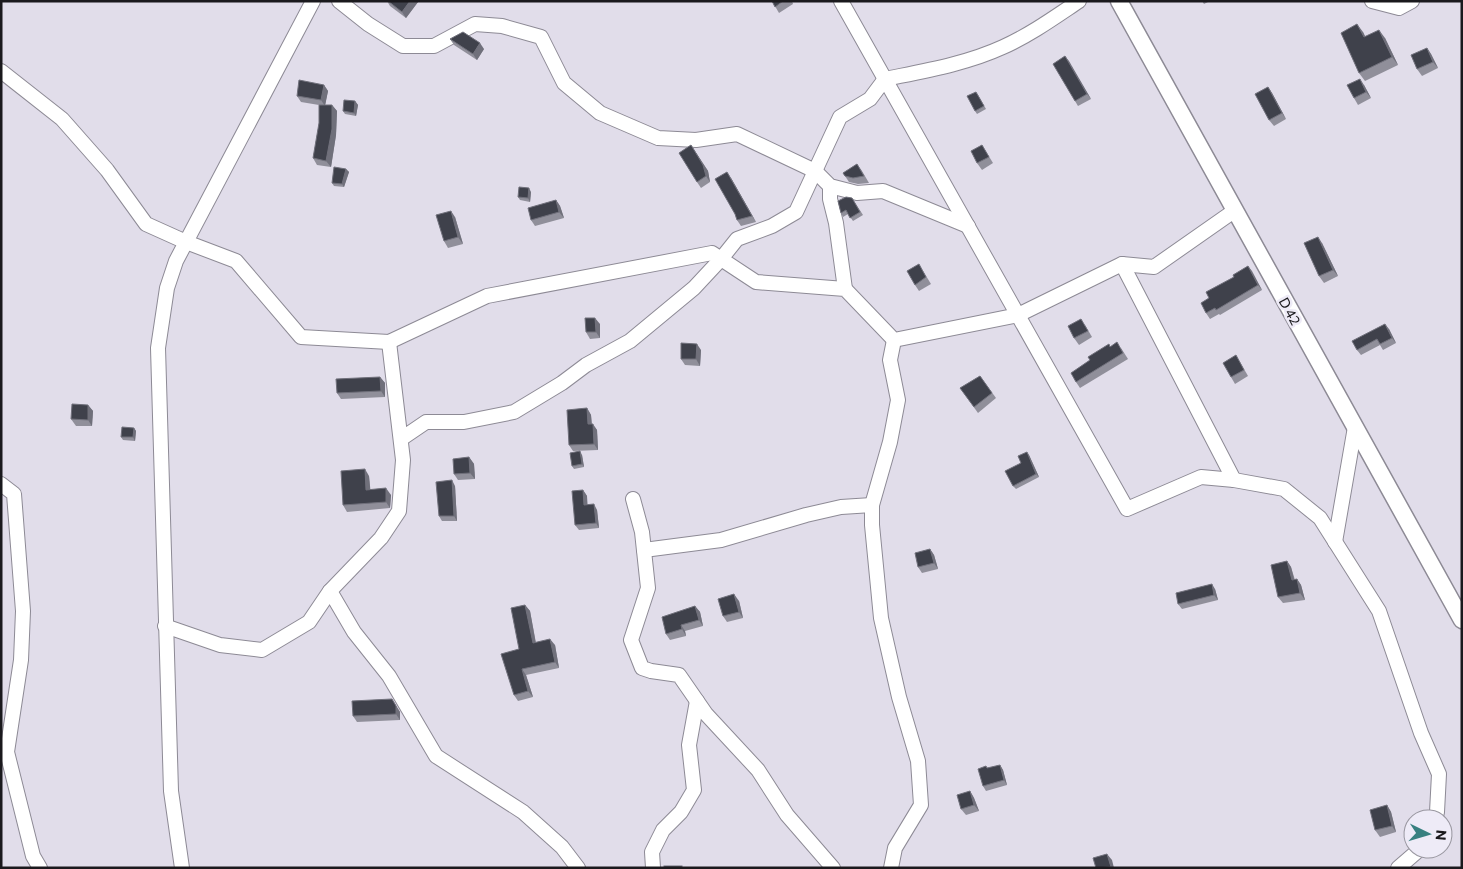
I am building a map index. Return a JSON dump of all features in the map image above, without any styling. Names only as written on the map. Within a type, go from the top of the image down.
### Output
[{"type":"street","points":[[182,868],[171,791],[165,626],[158,348],[167,288],[176,260],[313,1]]},
{"type":"street","points":[[339,1],[368,24],[403,46],[434,46],[475,24],[502,26],[540,36],[564,83],[600,113],[658,138],[696,140],[737,134],[815,171],[830,186],[857,193],[883,191],[968,226]]},
{"type":"street","points":[[841,1],[1127,508],[1202,477],[1234,480],[1284,489],[1320,518],[1380,611],[1412,708],[1438,774],[1437,809]]},
{"type":"street","points":[[400,439],[426,422],[464,422],[514,412],[562,383],[586,365],[630,342],[694,288],[722,259],[737,239],[772,226],[796,212],[840,117],[870,99],[884,79],[942,68],[1003,48],[1079,1]]},
{"type":"street","name":"D 42","points":[[1119,1],[1462,620]]},
{"type":"street","points":[[1372,1],[1399,8],[1412,1]]},
{"type":"street","points":[[1,71],[62,119],[107,170],[146,224],[236,261],[301,337],[389,342],[487,296],[712,253],[756,282],[844,289]]},
{"type":"street","points":[[830,186],[830,199],[836,223],[844,289],[894,340]]},
{"type":"street","points":[[894,340],[1018,315],[1122,264],[1154,266],[1234,211]]},
{"type":"street","points":[[1122,264],[1234,480]]},
{"type":"street","points":[[891,868],[896,848],[921,804],[918,761],[899,697],[881,618],[876,582],[872,505],[890,442],[898,400],[890,360],[894,340]]},
{"type":"street","points":[[165,626],[220,645],[262,650],[309,622],[330,591],[381,538],[399,511],[403,460],[389,342]]},
{"type":"street","points":[[1335,542],[1355,427]]},
{"type":"street","points":[[1,484],[14,494],[23,612],[21,660],[7,752],[33,856],[40,868]]},
{"type":"street","points":[[633,499],[642,532],[648,588],[632,640],[642,668],[651,672],[678,675],[706,714],[758,770],[787,815],[833,868]]},
{"type":"street","points":[[644,550],[721,540],[832,509],[872,505]]},
{"type":"street","points":[[330,591],[354,632],[389,676],[436,756],[523,812],[562,847],[578,868]]},
{"type":"street","points":[[653,868],[652,852],[663,830],[680,812],[694,790],[689,745],[697,701]]},
{"type":"street","points":[[1398,868],[1408,859]]},
{"type":"building","points":[[388,1],[410,1],[402,12]]},
{"type":"building","points":[[772,1],[783,1],[775,7]]},
{"type":"building","points":[[1357,24],[1364,37],[1379,30],[1392,57],[1359,73],[1341,33]]},
{"type":"building","points":[[463,32],[480,43],[473,54],[450,39]]},
{"type":"building","points":[[1427,48],[1433,62],[1417,69],[1411,55]]},
{"type":"building","points":[[1065,56],[1087,94],[1075,101],[1053,64]]},
{"type":"building","points":[[1360,79],[1366,92],[1354,98],[1347,85]]},
{"type":"building","points":[[299,80],[324,85],[321,100],[297,96]]},
{"type":"building","points":[[1268,87],[1282,113],[1269,120],[1255,94]]},
{"type":"building","points":[[976,92],[984,106],[975,111],[967,96]]},
{"type":"building","points":[[344,100],[355,101],[354,113],[343,111]]},
{"type":"building","points":[[319,105],[332,105],[332,129],[326,161],[313,158],[319,123]]},
{"type":"building","points":[[691,145],[703,165],[706,176],[697,182],[679,153]]},
{"type":"building","points":[[982,145],[989,157],[977,163],[971,151]]},
{"type":"building","points":[[857,164],[864,176],[853,178],[845,176],[843,173]]},
{"type":"building","points":[[334,167],[346,169],[342,184],[332,183]]},
{"type":"building","points":[[727,172],[752,216],[737,220],[715,179]]},
{"type":"building","points":[[519,187],[529,188],[528,198],[518,197]]},
{"type":"building","points":[[846,197],[852,198],[860,212],[850,218],[846,210],[841,213],[838,201]]},
{"type":"building","points":[[556,200],[559,212],[531,220],[528,208]]},
{"type":"building","points":[[451,211],[458,237],[444,241],[436,215]]},
{"type":"building","points":[[1318,237],[1333,270],[1319,276],[1304,243]]},
{"type":"building","points":[[919,264],[926,277],[915,285],[907,271]]},
{"type":"building","points":[[1248,266],[1258,285],[1216,310],[1215,308],[1206,313],[1201,303],[1209,298],[1206,292],[1234,277],[1233,275]]},
{"type":"building","points":[[585,318],[595,318],[596,332],[586,332]]},
{"type":"building","points":[[1081,319],[1088,331],[1074,338],[1068,326]]},
{"type":"building","points":[[1385,324],[1392,338],[1380,344],[1377,339],[1357,350],[1352,341]]},
{"type":"building","points":[[1117,342],[1123,353],[1076,382],[1071,373],[1090,360],[1088,357],[1109,344],[1110,347]]},
{"type":"building","points":[[681,343],[697,344],[696,359],[681,359]]},
{"type":"building","points":[[1236,355],[1244,370],[1231,377],[1223,363]]},
{"type":"building","points":[[980,376],[992,393],[974,407],[960,388]]},
{"type":"building","points":[[380,377],[381,391],[337,393],[336,379]]},
{"type":"building","points":[[72,404],[88,405],[88,420],[71,419]]},
{"type":"building","points":[[587,408],[588,424],[593,424],[594,444],[569,445],[567,410]]},
{"type":"building","points":[[122,427],[134,428],[133,437],[121,437]]},
{"type":"building","points":[[580,451],[582,464],[572,466],[570,453]]},
{"type":"building","points":[[1027,452],[1036,474],[1013,486],[1005,471],[1021,463],[1018,456]]},
{"type":"building","points":[[469,457],[470,473],[454,474],[453,459]]},
{"type":"building","points":[[365,469],[366,490],[386,488],[386,502],[343,505],[341,471]]},
{"type":"building","points":[[452,480],[454,516],[439,516],[436,482]]},
{"type":"building","points":[[583,490],[584,505],[594,504],[596,523],[575,525],[572,491]]},
{"type":"building","points":[[930,549],[934,563],[918,567],[915,553]]},
{"type":"building","points":[[1287,561],[1292,580],[1297,579],[1300,593],[1278,597],[1271,565]]},
{"type":"building","points":[[1212,584],[1214,595],[1178,604],[1176,593]]},
{"type":"building","points":[[734,594],[739,612],[723,616],[718,599]]},
{"type":"building","points":[[525,605],[533,643],[550,639],[555,662],[522,669],[528,691],[514,695],[501,654],[519,649],[511,608]]},
{"type":"building","points":[[695,606],[699,620],[681,625],[682,629],[666,634],[662,617]]},
{"type":"building","points":[[392,699],[396,706],[396,714],[353,716],[352,701]]},
{"type":"building","points":[[1000,765],[1004,780],[983,786],[978,769],[986,766],[987,768]]},
{"type":"building","points":[[970,791],[974,805],[961,809],[957,795]]},
{"type":"building","points":[[1387,805],[1392,826],[1375,830],[1370,810]]},
{"type":"building","points":[[1107,854],[1111,867],[1096,868],[1093,858]]},
{"type":"building","points":[[664,866],[682,866],[682,868],[664,868]]}]
